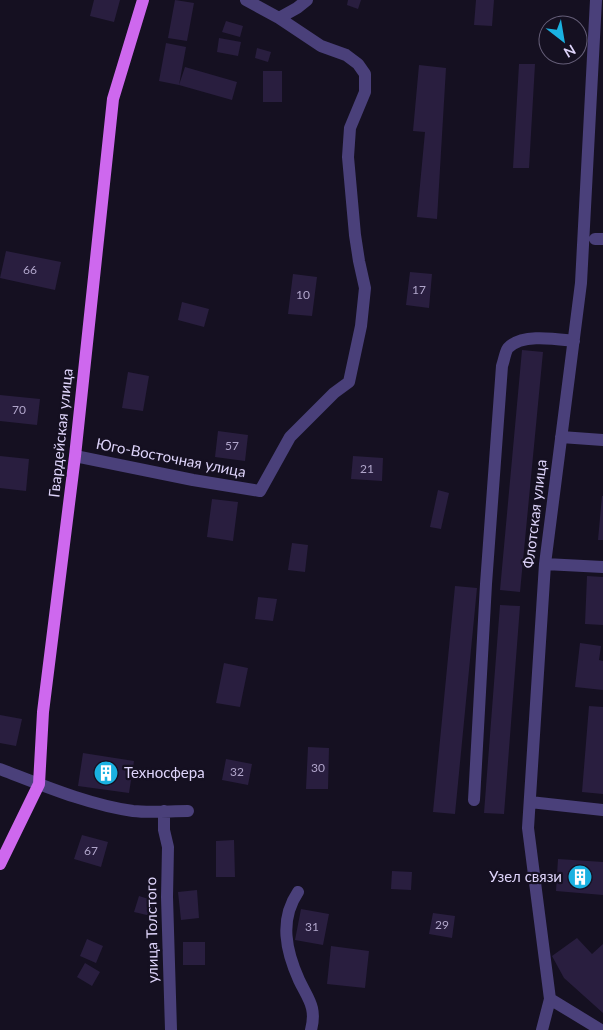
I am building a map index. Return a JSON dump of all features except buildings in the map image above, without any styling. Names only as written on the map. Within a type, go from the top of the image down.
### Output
[{"type":"main road","name":"Гвардейская улица","points":[[0,864],[39,784],[43,712],[75,456],[113,99],[143,0]]},
{"type":"street","points":[[246,0],[279,18],[298,8],[307,0]]},
{"type":"street","name":"Флотская улица","points":[[542,1030],[550,999],[528,828],[545,564],[581,283],[595,54],[596,0]]},
{"type":"street","name":"Юго-Восточная улица","points":[[75,456],[193,480],[260,491],[290,437],[334,393],[349,382],[361,326],[365,288],[358,261],[348,157],[350,128],[365,92],[365,74],[358,64],[346,55],[321,46],[279,18]]},
{"type":"street","points":[[474,800],[486,584],[502,366],[507,349],[516,342],[531,338],[574,341]]},
{"type":"street","points":[[561,437],[603,440]]},
{"type":"street","points":[[545,564],[603,567]]},
{"type":"street","points":[[0,769],[39,784],[96,802],[134,811],[188,811]]},
{"type":"street","points":[[530,802],[603,810]]},
{"type":"street","name":"улица Толстого","points":[[164,811],[164,830],[168,847],[167,897],[171,1030]]},
{"type":"street","points":[[298,892],[290,904],[286,944],[300,981],[312,1004],[313,1022],[311,1030]]},
{"type":"street","points":[[550,999],[601,1030]]},
{"type":"place","name":"Техносфера","points":[[106,773]]},
{"type":"place","name":"Узел связи","points":[[580,877]]}]
